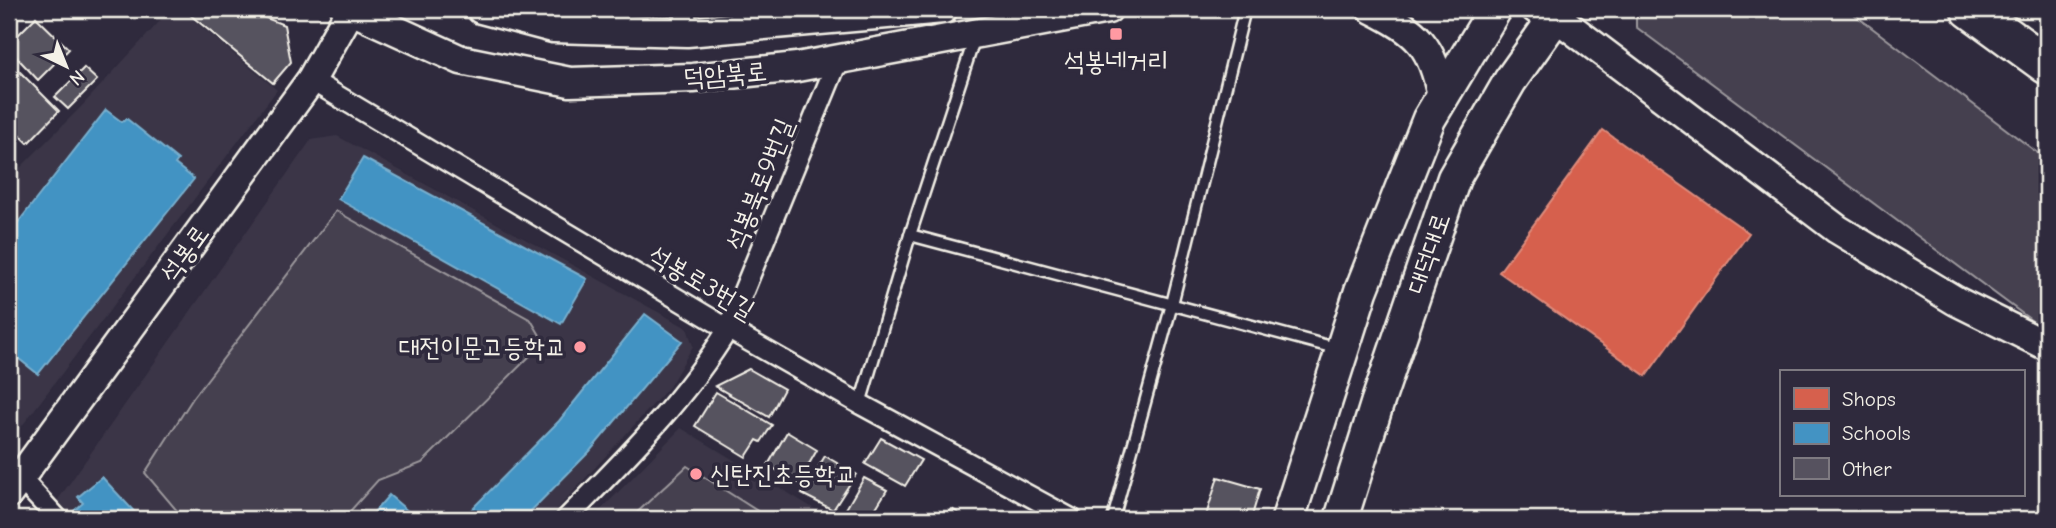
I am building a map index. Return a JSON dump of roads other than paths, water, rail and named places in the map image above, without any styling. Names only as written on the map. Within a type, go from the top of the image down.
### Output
[{"type":"highway","points":[[1970,9],[2047,65]]},
{"type":"main road","name":"대덕대로","points":[[1288,519],[1361,291],[1424,131],[1495,9]]},
{"type":"main road","name":"대덕대로","points":[[1341,519],[1454,177],[1551,11]]},
{"type":"street","name":"덕암북로","points":[[351,9],[461,60],[570,82],[694,78],[797,67],[1108,9]]},
{"type":"street","name":"석봉로","points":[[13,479],[311,80],[351,9]]},
{"type":"street","name":"덕암북로","points":[[481,9],[554,28],[943,9]]},
{"type":"street","points":[[1372,9],[1396,21],[1420,40],[1436,65],[1442,96]]},
{"type":"street","points":[[1551,11],[1837,229],[1956,301],[2047,346]]},
{"type":"street","name":"석봉북로9번길","points":[[566,519],[666,415],[708,361],[728,329],[838,60]]},
{"type":"street","name":"석봉로3번길","points":[[311,80],[728,329],[1072,519]]},
{"type":"street","points":[[13,479],[58,519]]},
{"type":"lane","points":[[1113,519],[1172,304],[1245,9]]},
{"type":"lane","points":[[860,404],[910,235],[976,35]]},
{"type":"lane","points":[[910,235],[1343,350]]},
{"type":"place","name":"석봉네거리","points":[[1116,34]]},
{"type":"place","name":"대전이문고등학교","points":[[580,347]]},
{"type":"place","name":"신탄진초등학교","points":[[696,474]]}]
